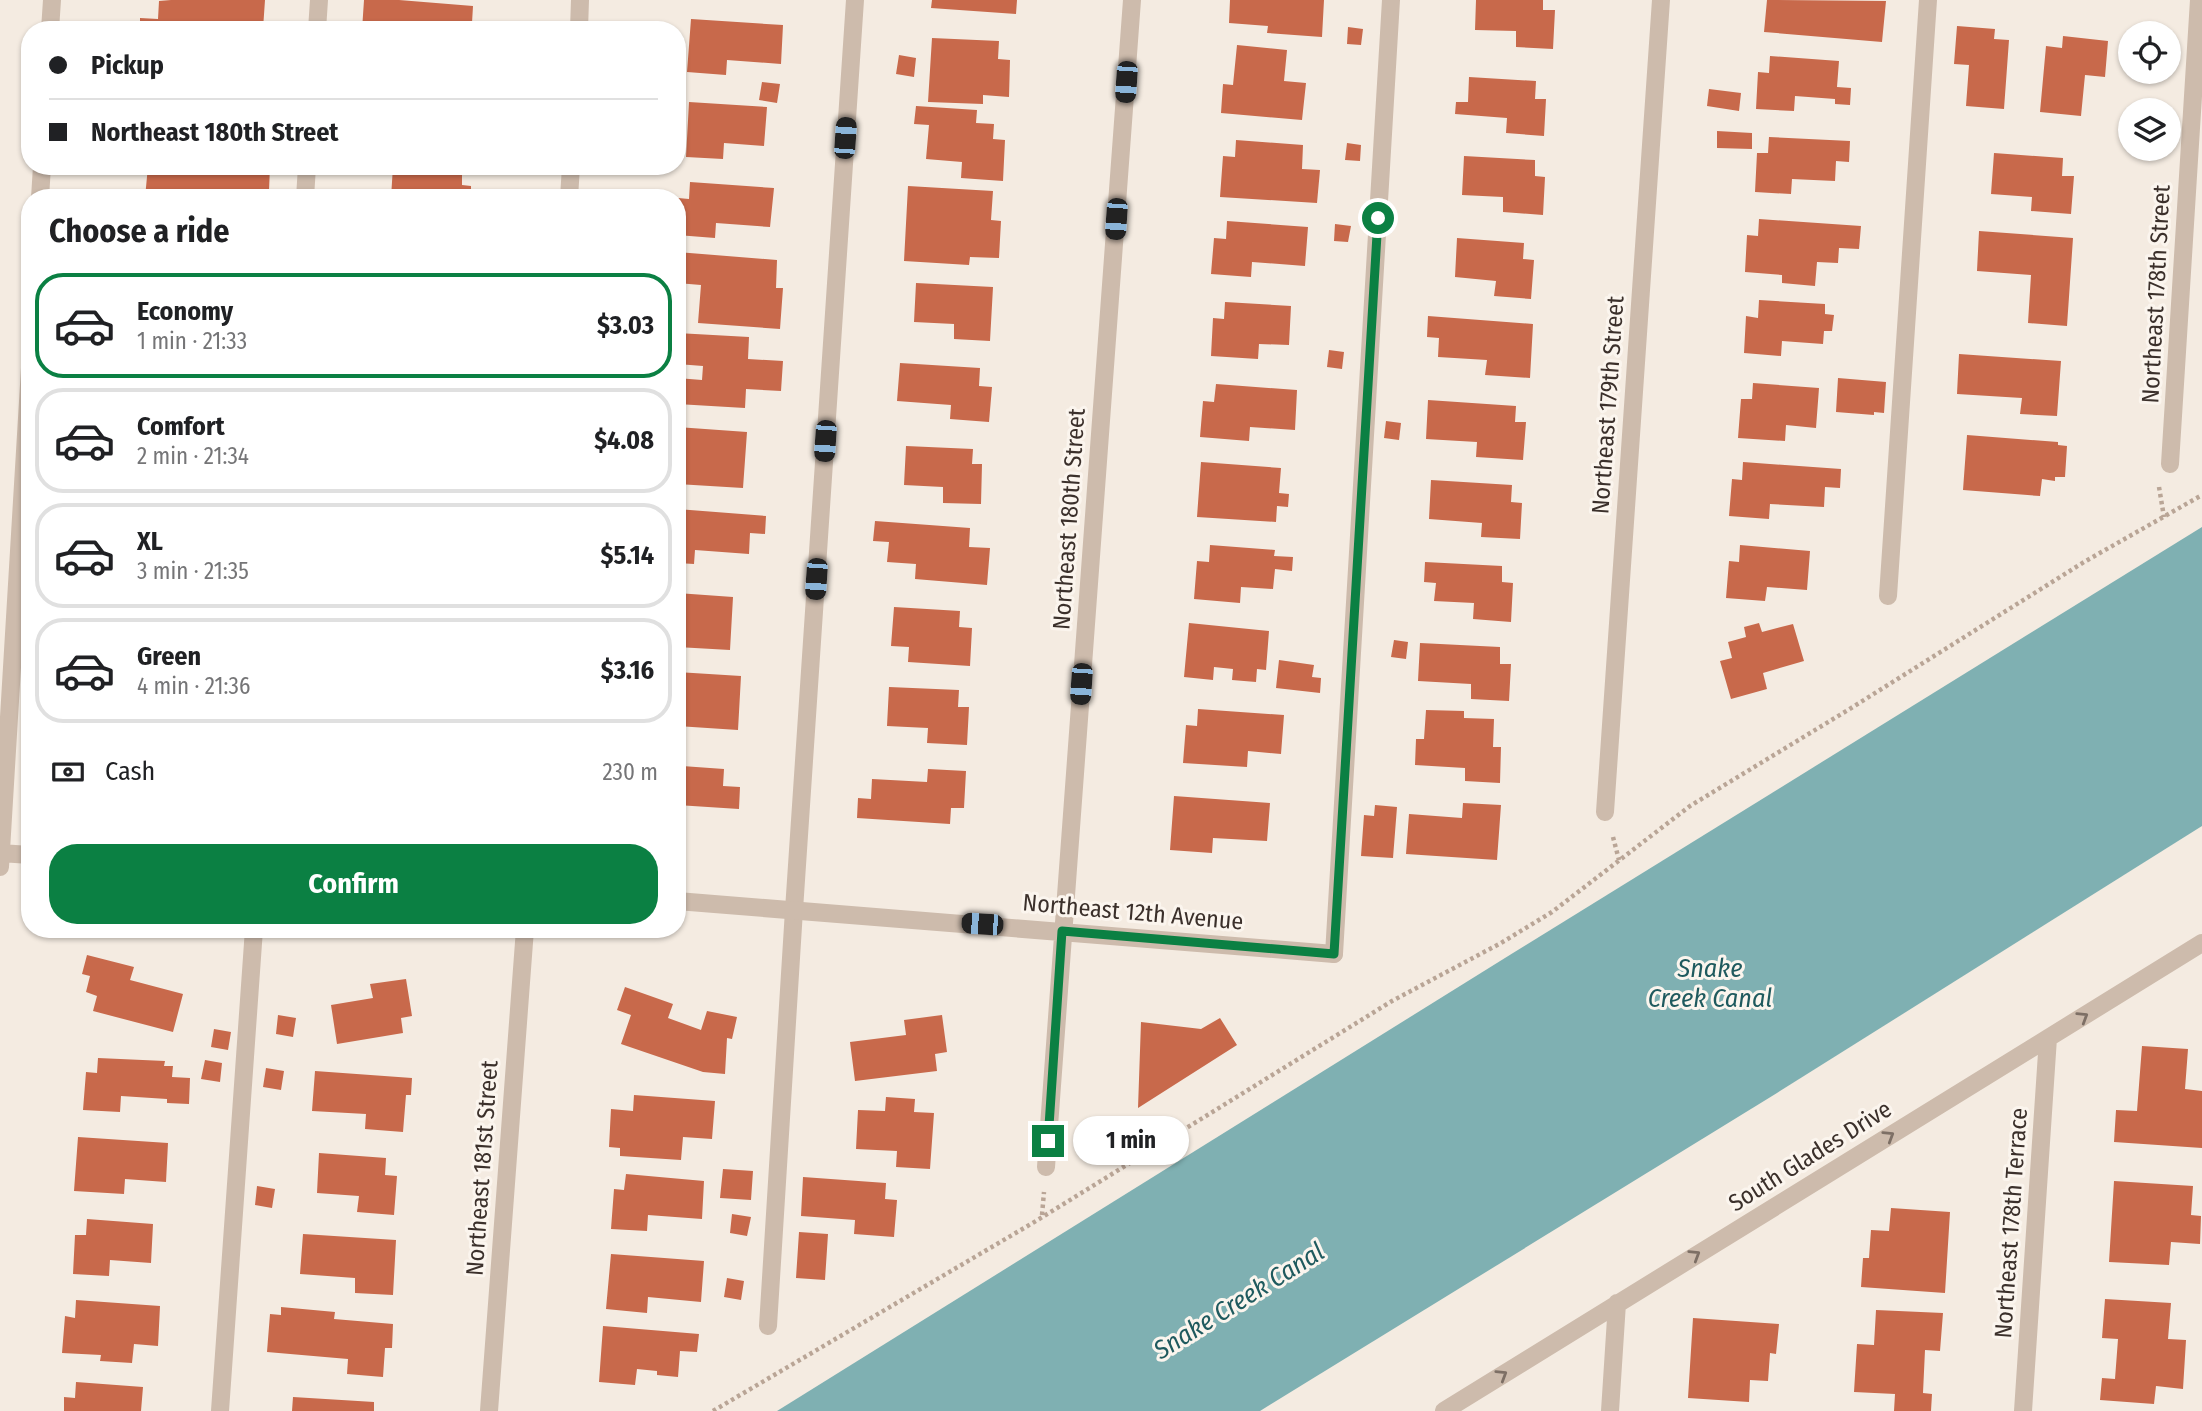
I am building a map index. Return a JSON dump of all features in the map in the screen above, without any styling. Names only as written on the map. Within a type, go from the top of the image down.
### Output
[{"type":"street","points":[[51,21],[52,0]]},
{"type":"street","points":[[318,21],[319,0]]},
{"type":"street","points":[[579,21],[580,0]]},
{"type":"street","points":[[768,1326],[793,910],[855,0]]},
{"type":"street","name":"Northeast 180th Street","points":[[1046,1167],[1132,0]]},
{"type":"street","name":"Northeast 12th Avenue","points":[[686,902],[1334,954],[1391,0]]},
{"type":"street","name":"Northeast 179th Street","points":[[1605,812],[1661,0]]},
{"type":"street","points":[[1888,596],[1928,0]]},
{"type":"street","name":"Northeast 178th Street","points":[[2170,464],[2199,0]]},
{"type":"street","points":[[21,516],[0,858],[21,856]]},
{"type":"street","points":[[220,1411],[253,938]]},
{"type":"street","name":"Northeast 181st Street","points":[[489,1411],[523,938]]},
{"type":"street","name":"South Glades Drive","points":[[1444,1411],[2202,943]]},
{"type":"street","name":"Northeast 178th Terrace","points":[[2023,1411],[2048,1038]]},
{"type":"street","points":[[1610,1411],[1617,1303]]},
{"type":"path","points":[[713,1411],[1035,1221],[1392,1001],[1501,943],[1552,912],[1690,806],[2084,562],[2202,495]]},
{"type":"water","name":"Snake Creek Canal","points":[[2202,527],[2202,826],[1777,1093],[1260,1411],[777,1411],[1513,953]]},
{"type":"building","points":[[265,0],[264,21],[140,21],[140,18],[158,19],[159,1]]},
{"type":"building","points":[[364,0],[473,6],[472,21],[363,21]]},
{"type":"building","points":[[932,0],[1017,0],[1016,14],[931,8]]},
{"type":"building","points":[[1230,0],[1324,0],[1322,37],[1267,33],[1268,26],[1229,23]]},
{"type":"building","points":[[1476,0],[1543,0],[1543,10],[1555,10],[1553,49],[1516,47],[1516,31],[1475,30]]},
{"type":"building","points":[[1767,0],[1886,1],[1882,42],[1764,32]]},
{"type":"building","points":[[691,19],[783,25],[781,64],[727,60],[726,75],[687,72]]},
{"type":"building","points":[[1957,26],[1995,29],[1994,39],[2009,40],[2004,109],[1966,106],[1969,65],[1954,64]]},
{"type":"building","points":[[1348,27],[1363,29],[1361,45],[1347,44]]},
{"type":"building","points":[[2063,36],[2108,41],[2105,77],[2085,75],[2081,116],[2040,112],[2046,46],[2062,48]]},
{"type":"building","points":[[932,38],[999,41],[998,59],[1010,60],[1009,97],[983,95],[983,104],[928,102]]},
{"type":"building","points":[[1237,45],[1287,50],[1284,81],[1306,83],[1302,120],[1221,113],[1223,84],[1233,85]]},
{"type":"building","points":[[899,55],[916,58],[914,77],[896,74]]},
{"type":"building","points":[[1770,56],[1839,61],[1837,87],[1851,88],[1850,105],[1835,104],[1835,99],[1795,96],[1794,111],[1756,109],[1758,72],[1769,73]]},
{"type":"building","points":[[1469,77],[1536,81],[1535,99],[1546,99],[1544,136],[1506,133],[1507,118],[1455,114],[1456,102],[1468,102]]},
{"type":"building","points":[[762,82],[780,84],[777,103],[759,100]]},
{"type":"building","points":[[1709,89],[1741,93],[1739,111],[1707,106]]},
{"type":"building","points":[[689,102],[767,107],[764,146],[724,143],[723,159],[686,157]]},
{"type":"building","points":[[916,106],[977,110],[976,123],[994,124],[993,139],[1005,140],[1003,181],[961,178],[962,162],[926,159],[929,125],[914,124]]},
{"type":"building","points":[[1717,131],[1752,133],[1752,149],[1717,148]]},
{"type":"building","points":[[1769,137],[1850,141],[1849,162],[1836,161],[1835,181],[1792,179],[1791,194],[1755,192],[1757,153],[1768,153]]},
{"type":"building","points":[[1236,140],[1303,145],[1302,169],[1320,170],[1317,203],[1220,197],[1223,156],[1235,157]]},
{"type":"building","points":[[1347,143],[1361,145],[1360,161],[1345,160]]},
{"type":"building","points":[[1994,153],[2063,158],[2062,176],[2074,176],[2071,214],[2031,211],[2032,197],[1991,194]]},
{"type":"building","points":[[1464,156],[1535,160],[1535,176],[1545,177],[1543,215],[1503,212],[1503,197],[1462,195]]},
{"type":"building","points":[[147,175],[270,175],[269,189],[146,189]]},
{"type":"building","points":[[392,175],[462,175],[462,185],[471,186],[471,189],[392,189]]},
{"type":"building","points":[[690,182],[774,188],[770,227],[716,223],[715,238],[686,236],[686,199],[689,199]]},
{"type":"building","points":[[908,186],[993,191],[991,220],[1001,221],[999,258],[970,257],[969,265],[904,261]]},
{"type":"building","points":[[1759,219],[1861,226],[1859,249],[1839,248],[1838,263],[1817,262],[1815,286],[1782,283],[1782,275],[1745,272],[1747,235],[1758,236]]},
{"type":"building","points":[[1227,221],[1308,227],[1305,266],[1252,262],[1251,277],[1211,274],[1214,238],[1226,239]]},
{"type":"building","points":[[1335,224],[1351,226],[1348,242],[1334,241]]},
{"type":"building","points":[[1979,231],[2073,238],[2067,326],[2028,323],[2031,275],[1977,271]]},
{"type":"building","points":[[1457,238],[1524,243],[1523,259],[1534,260],[1531,299],[1494,296],[1496,281],[1455,277]]},
{"type":"building","points":[[686,253],[777,260],[776,288],[783,288],[780,329],[698,323],[701,285],[686,284]]},
{"type":"building","points":[[916,283],[993,287],[990,341],[954,339],[954,324],[914,322]]},
{"type":"building","points":[[1759,300],[1825,304],[1825,314],[1834,315],[1832,331],[1824,331],[1823,344],[1782,341],[1781,356],[1744,353],[1746,316],[1758,318]]},
{"type":"building","points":[[1225,302],[1291,306],[1289,345],[1259,344],[1258,359],[1211,356],[1213,318],[1224,319]]},
{"type":"building","points":[[1428,316],[1533,324],[1530,378],[1485,375],[1487,360],[1438,357],[1439,338],[1427,337]]},
{"type":"building","points":[[686,334],[749,337],[748,359],[783,361],[781,391],[746,389],[745,408],[686,405],[686,379],[702,380],[703,366],[686,365]]},
{"type":"building","points":[[1329,350],[1344,352],[1342,369],[1327,367]]},
{"type":"building","points":[[1959,354],[2061,361],[2057,416],[2020,414],[2022,398],[1957,394]]},
{"type":"building","points":[[900,363],[980,368],[979,386],[992,387],[989,422],[950,419],[951,405],[897,401]]},
{"type":"building","points":[[1838,378],[1886,382],[1884,413],[1874,412],[1874,415],[1836,412]]},
{"type":"building","points":[[1753,383],[1819,388],[1816,428],[1786,425],[1785,441],[1738,438],[1741,399],[1752,399]]},
{"type":"building","points":[[1216,384],[1297,390],[1295,430],[1250,427],[1249,441],[1200,437],[1203,401],[1214,402]]},
{"type":"building","points":[[1428,400],[1516,406],[1515,422],[1526,422],[1523,460],[1476,457],[1477,442],[1426,439]]},
{"type":"building","points":[[1386,421],[1401,423],[1399,440],[1384,438]]},
{"type":"building","points":[[686,428],[747,432],[743,488],[686,485]]},
{"type":"building","points":[[1967,435],[2058,442],[2058,445],[2067,446],[2065,477],[2055,477],[2055,481],[2042,479],[2040,496],[1963,490]]},
{"type":"building","points":[[906,446],[973,449],[972,464],[982,464],[981,504],[943,503],[943,487],[904,485]]},
{"type":"building","points":[[1201,462],[1281,468],[1279,493],[1289,494],[1288,507],[1277,506],[1276,522],[1197,517]]},
{"type":"building","points":[[1743,462],[1841,469],[1840,488],[1825,487],[1824,507],[1770,504],[1769,519],[1729,516],[1732,479],[1742,480]]},
{"type":"building","points":[[1431,480],[1512,485],[1511,502],[1522,503],[1520,539],[1481,537],[1482,523],[1429,519]]},
{"type":"building","points":[[686,510],[766,516],[765,534],[750,533],[749,554],[695,550],[694,564],[686,564]]},
{"type":"building","points":[[875,521],[970,528],[969,547],[990,548],[987,585],[915,579],[916,564],[887,562],[889,542],[873,541]]},
{"type":"building","points":[[1210,545],[1275,550],[1274,556],[1293,557],[1292,571],[1275,569],[1273,589],[1241,587],[1240,603],[1194,599],[1197,561],[1209,562]]},
{"type":"building","points":[[1740,545],[1810,551],[1807,590],[1767,587],[1765,601],[1726,598],[1729,561],[1739,562]]},
{"type":"building","points":[[1425,562],[1502,566],[1502,582],[1513,583],[1511,622],[1473,619],[1474,603],[1434,601],[1436,583],[1424,582]]},
{"type":"building","points":[[686,594],[733,597],[730,650],[686,648]]},
{"type":"building","points":[[894,607],[960,611],[959,627],[972,628],[970,666],[908,662],[909,647],[891,646]]},
{"type":"building","points":[[1189,623],[1269,631],[1266,670],[1257,669],[1256,682],[1232,680],[1233,669],[1214,667],[1213,680],[1184,677]]},
{"type":"building","points":[[1759,623],[1762,632],[1793,624],[1804,661],[1763,673],[1767,689],[1731,699],[1720,661],[1732,658],[1728,642],[1746,637],[1744,627]]},
{"type":"building","points":[[1394,640],[1408,642],[1406,659],[1391,657]]},
{"type":"building","points":[[1420,643],[1500,647],[1500,664],[1511,664],[1509,701],[1471,699],[1471,684],[1418,681]]},
{"type":"building","points":[[1279,660],[1314,665],[1312,677],[1321,678],[1320,693],[1276,688]]},
{"type":"building","points":[[686,673],[741,676],[738,730],[686,727]]},
{"type":"building","points":[[889,687],[959,690],[958,707],[969,707],[967,745],[927,743],[928,728],[887,726]]},
{"type":"building","points":[[1198,709],[1284,715],[1281,754],[1248,751],[1247,767],[1183,763],[1186,725],[1197,726]]},
{"type":"building","points":[[1426,710],[1464,711],[1464,718],[1494,719],[1493,747],[1501,747],[1500,783],[1465,781],[1465,768],[1415,765],[1416,739],[1424,739]]},
{"type":"building","points":[[686,766],[724,769],[723,786],[740,787],[739,809],[686,806]]},
{"type":"building","points":[[928,769],[966,771],[964,808],[951,808],[950,824],[857,818],[858,798],[871,799],[872,779],[927,782]]},
{"type":"building","points":[[1174,796],[1270,803],[1267,841],[1213,838],[1212,853],[1170,850]]},
{"type":"building","points":[[1463,803],[1501,805],[1497,860],[1406,854],[1409,814],[1462,818]]},
{"type":"building","points":[[1375,805],[1397,807],[1393,858],[1361,856],[1364,815],[1374,816]]},
{"type":"building","points":[[87,955],[134,967],[130,980],[183,994],[173,1032],[93,1011],[97,996],[86,992],[90,976],[82,974]]},
{"type":"building","points":[[406,979],[412,1016],[401,1018],[403,1033],[337,1044],[331,1005],[373,998],[370,984]]},
{"type":"building","points":[[625,987],[673,1004],[668,1018],[701,1030],[707,1011],[737,1017],[732,1039],[727,1038],[725,1074],[703,1072],[621,1044],[631,1015],[617,1010]]},
{"type":"building","points":[[278,1015],[296,1018],[293,1037],[276,1034]]},
{"type":"building","points":[[942,1015],[947,1052],[935,1054],[937,1071],[855,1081],[850,1042],[906,1035],[904,1020]]},
{"type":"building","points":[[1220,1018],[1237,1045],[1138,1108],[1141,1022],[1201,1029]]},
{"type":"building","points":[[214,1029],[231,1032],[228,1050],[211,1047]]},
{"type":"building","points":[[2142,1046],[2188,1049],[2185,1089],[2202,1091],[2202,1148],[2114,1142],[2116,1110],[2137,1111]]},
{"type":"building","points":[[98,1058],[165,1061],[164,1066],[173,1066],[172,1077],[190,1078],[189,1104],[167,1103],[167,1099],[121,1096],[120,1112],[83,1110],[86,1072],[97,1073]]},
{"type":"building","points":[[205,1060],[222,1063],[220,1082],[201,1079]]},
{"type":"building","points":[[266,1068],[284,1071],[281,1090],[263,1087]]},
{"type":"building","points":[[315,1071],[412,1078],[411,1095],[406,1095],[403,1132],[365,1129],[366,1114],[312,1111]]},
{"type":"building","points":[[634,1095],[715,1101],[712,1139],[683,1137],[681,1160],[620,1156],[620,1148],[609,1147],[611,1109],[633,1111]]},
{"type":"building","points":[[886,1097],[915,1099],[914,1112],[934,1113],[930,1169],[896,1167],[897,1151],[856,1149],[858,1110],[885,1111]]},
{"type":"building","points":[[78,1137],[168,1143],[166,1182],[125,1179],[124,1194],[74,1191]]},
{"type":"building","points":[[319,1153],[386,1158],[385,1175],[397,1176],[394,1215],[357,1212],[359,1196],[317,1193]]},
{"type":"building","points":[[723,1169],[753,1171],[751,1200],[720,1198]]},
{"type":"building","points":[[626,1174],[704,1181],[702,1219],[648,1215],[647,1231],[611,1229],[614,1189],[624,1190]]},
{"type":"building","points":[[803,1177],[886,1183],[885,1199],[897,1200],[894,1237],[854,1234],[855,1220],[801,1216]]},
{"type":"building","points":[[2114,1181],[2193,1186],[2191,1215],[2201,1216],[2200,1244],[2171,1242],[2169,1265],[2109,1262]]},
{"type":"building","points":[[257,1186],[275,1189],[272,1208],[255,1205]]},
{"type":"building","points":[[1891,1208],[1950,1212],[1945,1293],[1861,1287],[1863,1258],[1869,1258],[1871,1230],[1889,1231]]},
{"type":"building","points":[[732,1214],[751,1217],[747,1236],[730,1233]]},
{"type":"building","points":[[87,1219],[153,1224],[151,1263],[110,1260],[109,1276],[73,1274],[75,1235],[86,1235]]},
{"type":"building","points":[[799,1232],[828,1234],[825,1280],[796,1278]]},
{"type":"building","points":[[303,1234],[396,1240],[393,1295],[355,1293],[355,1278],[300,1274]]},
{"type":"building","points":[[611,1254],[704,1261],[701,1302],[648,1297],[647,1313],[606,1309]]},
{"type":"building","points":[[727,1278],[744,1281],[741,1300],[724,1297]]},
{"type":"building","points":[[2105,1299],[2171,1303],[2168,1339],[2186,1340],[2183,1389],[2156,1386],[2154,1404],[2100,1400],[2102,1378],[2115,1379],[2118,1339],[2102,1338]]},
{"type":"building","points":[[76,1300],[160,1306],[158,1346],[134,1344],[132,1363],[100,1361],[101,1355],[62,1353],[65,1316],[75,1318]]},
{"type":"building","points":[[281,1307],[335,1312],[334,1319],[393,1324],[392,1348],[385,1348],[383,1377],[347,1374],[348,1359],[267,1352],[270,1314],[281,1315]]},
{"type":"building","points":[[1876,1310],[1943,1313],[1940,1351],[1925,1350],[1923,1393],[1932,1394],[1931,1411],[1894,1411],[1895,1394],[1854,1392],[1857,1344],[1874,1345]]},
{"type":"building","points":[[1693,1318],[1779,1324],[1776,1354],[1770,1353],[1768,1381],[1750,1380],[1749,1402],[1688,1398]]},
{"type":"building","points":[[603,1326],[699,1334],[697,1352],[680,1351],[678,1377],[637,1369],[635,1385],[599,1382]]},
{"type":"building","points":[[76,1382],[143,1387],[141,1411],[64,1411],[64,1397],[75,1398]]},
{"type":"building","points":[[293,1397],[374,1402],[374,1411],[292,1411]]},
{"type":"route","points":[[1048,1141],[1062,931],[1334,954],[1378,218]]}]
